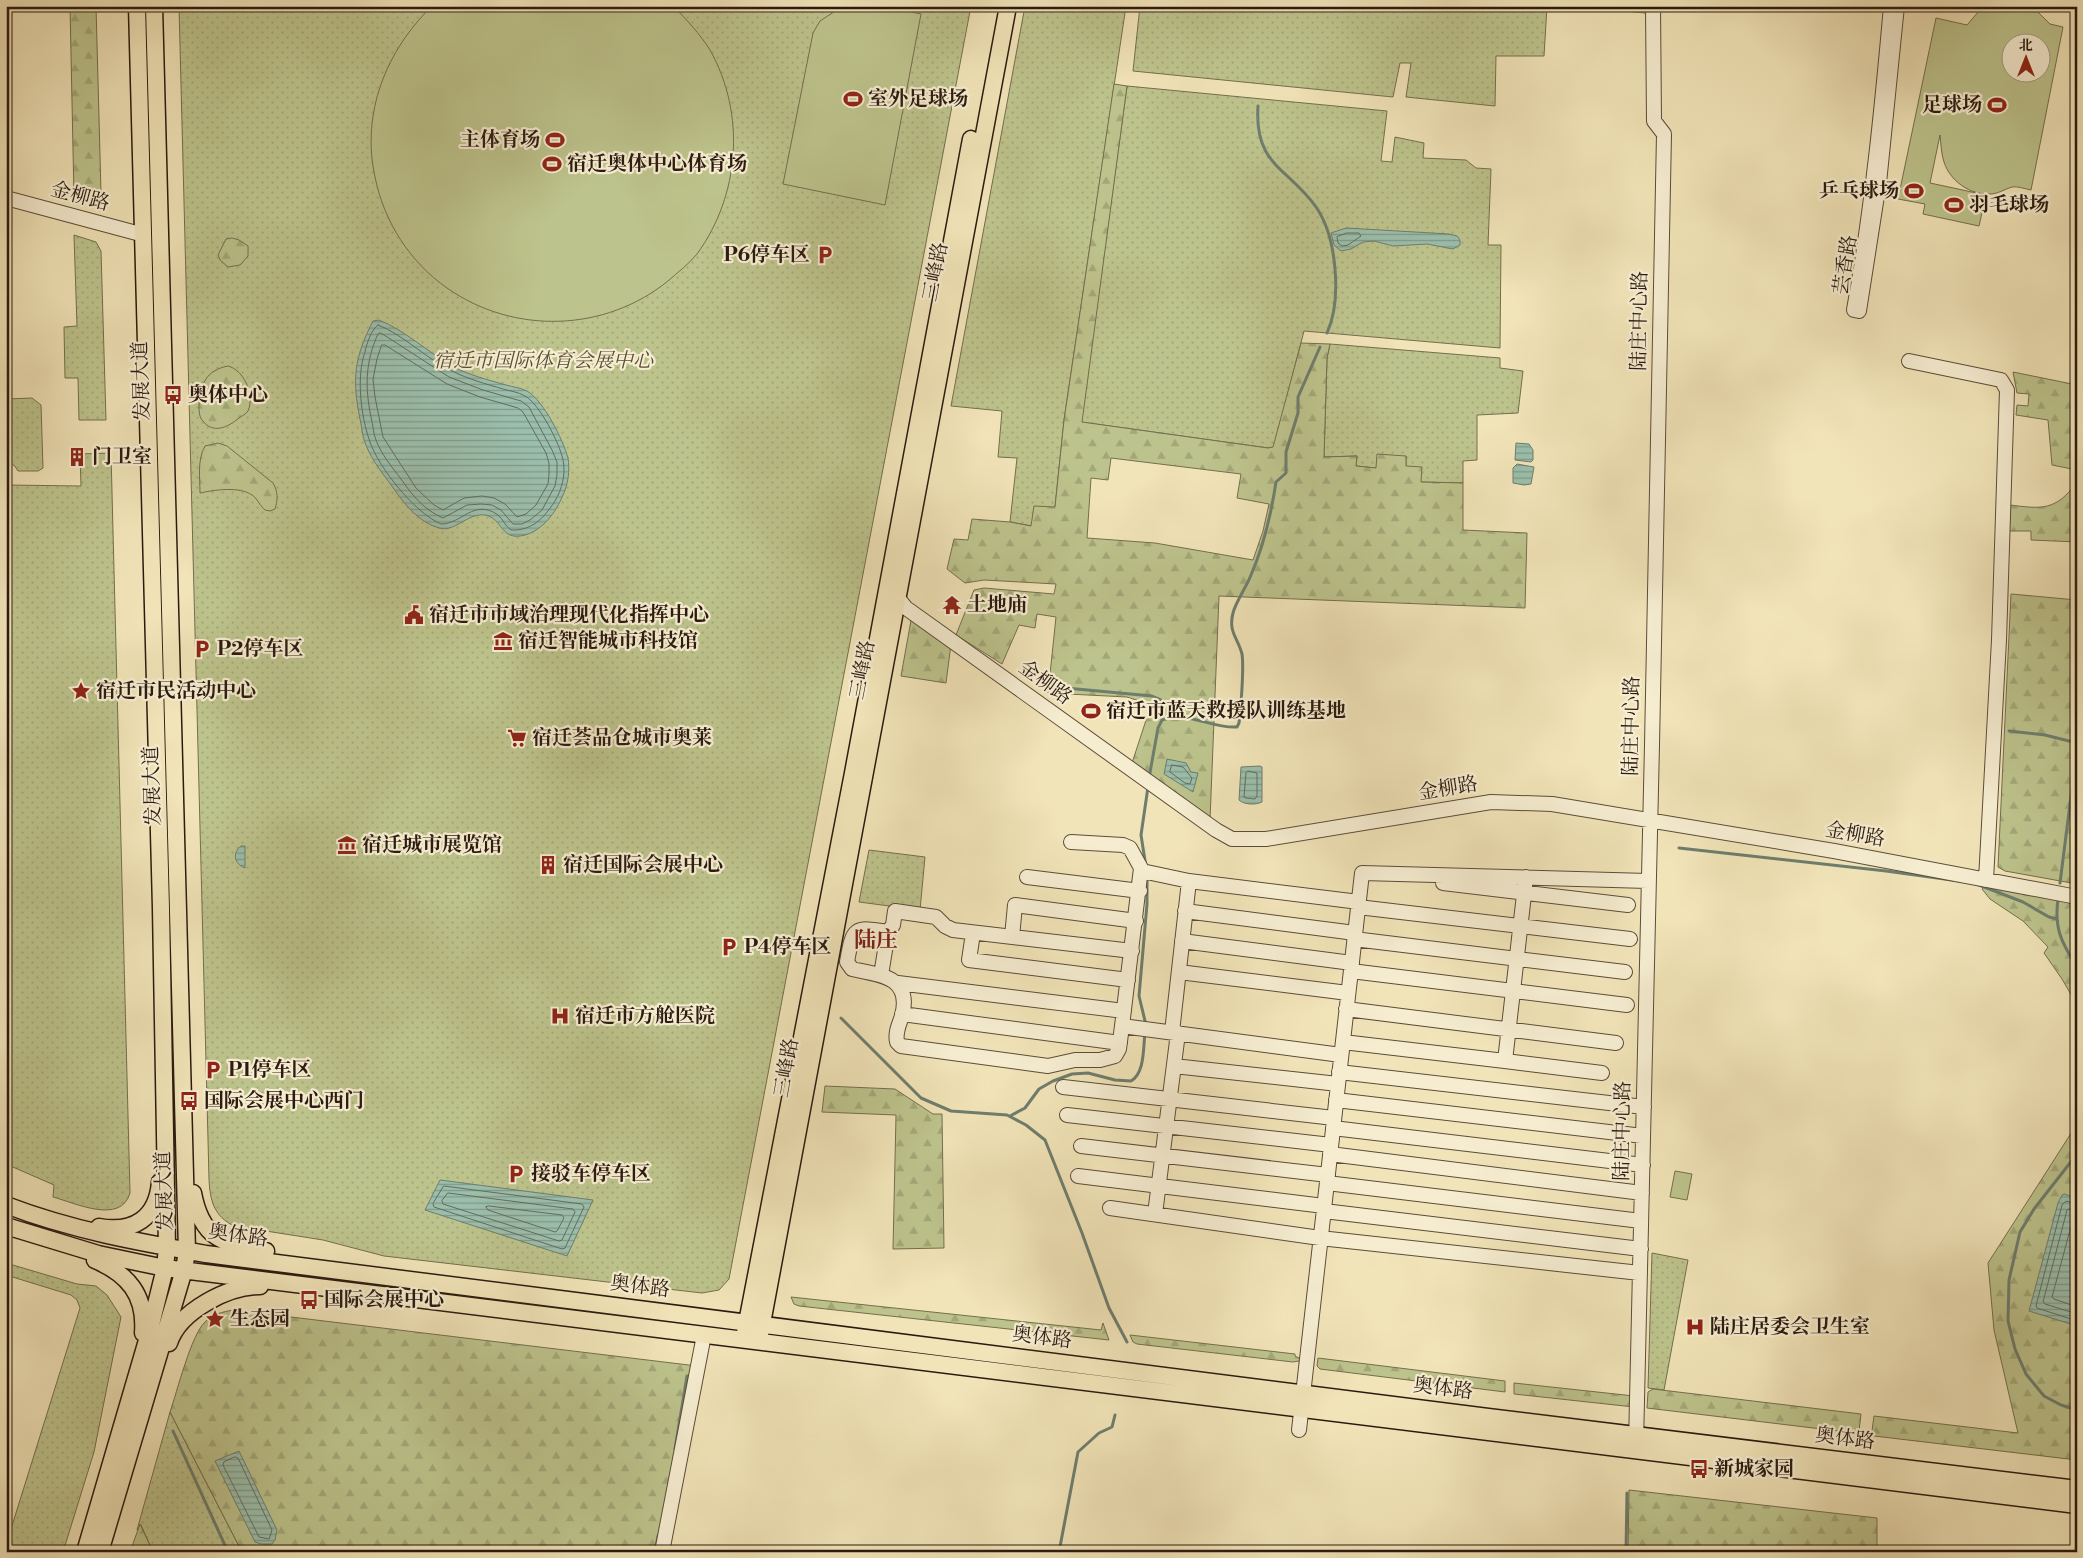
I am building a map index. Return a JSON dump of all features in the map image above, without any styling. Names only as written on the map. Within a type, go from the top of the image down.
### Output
[{"type":"main road","name":"发展大道","points":[[100,1552],[165,1268],[167,1247],[138,6]]},
{"type":"main road","name":"发展大道","points":[[85,1552],[123,1451],[184,1270],[188,1250],[154,6]]},
{"type":"main road","name":"三峰路","points":[[751,1341],[824,954],[997,6]]},
{"type":"main road","name":"三峰路","points":[[824,954],[898,598],[1008,6]]},
{"type":"main road","points":[[40,1216],[103,1228],[122,1228],[143,1221],[156,1203],[165,1118]]},
{"type":"main road","points":[[184,1120],[196,1207],[201,1223],[216,1238],[234,1245],[308,1259],[368,1274]]},
{"type":"main road","name":"奥体路","points":[[6,1205],[75,1228],[124,1240],[167,1247],[755,1323],[1302,1401]]},
{"type":"main road","name":"奥体路","points":[[6,1226],[98,1254],[165,1268],[751,1341],[1302,1401],[1636,1442],[2077,1489]]},
{"type":"main road","points":[[35,1236],[113,1268],[128,1280],[138,1298],[143,1314],[144,1332],[123,1451]]},
{"type":"main road","points":[[123,1451],[172,1334],[183,1320],[214,1297],[242,1288],[258,1286],[365,1292]]},
{"type":"main road","name":"奥体路","points":[[1636,1442],[2077,1505]]},
{"type":"street","name":"陆庄中心路","points":[[1636,1442],[1664,134],[1654,121],[1653,6]]},
{"type":"street","name":"芸香路","points":[[1891,6],[1877,157],[1854,310],[1858,311],[1879,183],[1897,6]]},
{"type":"street","name":"金柳路","points":[[6,198],[144,235]]},
{"type":"street","points":[[1909,361],[2001,380],[2007,390],[1999,640],[1986,880]]},
{"type":"street","name":"金柳路","points":[[898,598],[906,608],[1227,837],[1236,839],[1272,838],[1491,802],[1552,804],[1834,851],[2077,897]]},
{"type":"street","points":[[898,983],[903,991],[902,1014],[896,1042],[901,1046],[1048,1066],[1075,1060],[1115,1056],[1120,1042],[1142,871],[1130,848],[1123,845],[1071,842]]},
{"type":"street","points":[[1142,871],[1189,881],[1358,905],[1630,939]]},
{"type":"street","points":[[1299,1430],[1362,873],[1648,881]]},
{"type":"street","points":[[1425,875],[1438,883],[1628,905]]},
{"type":"street","points":[[1027,877],[1140,891]]},
{"type":"street","points":[[1505,1061],[1526,877]]},
{"type":"street","points":[[1155,1214],[1174,1066],[1178,972],[1189,881]]},
{"type":"street","points":[[1012,937],[1015,905],[1136,921]]},
{"type":"street","points":[[881,974],[888,932],[893,925],[895,911],[936,917],[948,929],[1132,951]]},
{"type":"street","points":[[1186,911],[1516,959],[1625,972]]},
{"type":"street","points":[[888,932],[864,928],[859,929],[852,938],[848,954],[847,962],[852,969],[881,974],[898,983],[1124,1011]]},
{"type":"street","points":[[973,933],[969,960],[1128,980]]},
{"type":"street","points":[[1182,941],[1513,992],[1627,1005]]},
{"type":"street","points":[[824,954],[848,954]]},
{"type":"street","points":[[1178,972],[1348,993]]},
{"type":"street","points":[[1346,1009],[1616,1042]]},
{"type":"street","points":[[902,1014],[1120,1042]]},
{"type":"street","points":[[1122,1026],[1175,1033],[1505,1061],[1602,1072]]},
{"type":"street","points":[[1174,1066],[1339,1078],[1644,1107]]},
{"type":"street","points":[[1063,1087],[1643,1165]]},
{"type":"street","points":[[1336,1100],[1643,1136]]},
{"type":"street","points":[[1067,1114],[1166,1126],[1642,1193]]},
{"type":"street","points":[[1081,1146],[1641,1221]]},
{"type":"street","points":[[1078,1176],[1641,1249]]},
{"type":"street","points":[[1110,1208],[1320,1238],[1640,1273]]},
{"type":"street","points":[[662,1552],[704,1335]]},
{"type":"green space","points":[[70,6],[96,6],[101,193],[99,201],[93,203],[74,197]]},
{"type":"green space","name":"宿迁市国际体育会展中心","points":[[179,6],[971,6],[729,1279],[719,1290],[702,1293],[384,1256],[323,1240],[234,1226],[222,1218],[214,1207],[209,1179]]},
{"type":"green space","name":"宿迁奥体中心体育场","points":[[432,6],[673,6],[693,27],[710,50],[722,75],[733,127],[733,154],[730,180],[722,206],[711,231],[691,261],[668,281],[643,298],[616,310],[588,318],[559,321],[530,320],[501,314],[473,303],[447,288],[421,266],[400,240],[379,194],[372,153],[372,130],[381,84],[390,63],[416,24]]},
{"type":"green space","points":[[843,6],[883,6],[921,14],[885,205],[783,184],[813,33],[820,21]]},
{"type":"green space","points":[[1025,6],[1126,6],[1064,420],[1055,507],[1032,526],[1010,522],[1017,458],[998,457],[1002,411],[951,406]]},
{"type":"green space","points":[[1140,6],[1547,6],[1544,56],[1496,56],[1495,106],[1406,97],[1411,63],[1400,63],[1393,97],[1133,71]]},
{"type":"green space","points":[[1578,6],[1645,6],[1645,13]]},
{"type":"green space","points":[[1987,6],[2029,6],[2050,24],[2063,27],[2031,190],[2014,187],[1996,193],[1983,194],[1962,186],[1947,169],[1942,155],[1940,135],[1930,183],[1986,195],[1979,226],[1923,214],[1925,204],[1898,199],[1936,18],[1967,25],[1979,11]]},
{"type":"green space","points":[[1114,84],[1127,86],[1082,422],[1268,448],[1273,447],[1301,343],[1330,344],[1327,358],[1324,457],[1357,456],[1356,466],[1376,468],[1377,454],[1406,456],[1406,466],[1422,467],[1421,482],[1463,483],[1463,530],[1527,533],[1525,608],[1219,596],[1210,820],[1132,763],[1151,705],[1127,697],[1048,693],[1056,617],[1037,614],[1035,628],[1019,625],[1002,664],[956,635],[974,590],[984,588],[1054,594],[1056,584],[984,580],[965,583],[947,569],[954,539],[968,540],[972,519],[1031,526],[1034,506],[1055,507],[1064,420]],"holes":[[[1111,458],[1241,474],[1237,498],[1269,504],[1263,531],[1253,560],[1155,543],[1087,538],[1091,478],[1108,480]]]},
{"type":"green space","points":[[1127,86],[1387,111],[1381,161],[1392,162],[1395,137],[1424,143],[1423,158],[1466,160],[1476,168],[1491,169],[1488,245],[1501,245],[1500,348],[1304,331],[1274,447],[1268,448],[1081,422]]},
{"type":"green space","points":[[74,235],[96,242],[101,251],[106,420],[79,420],[78,378],[65,378],[64,327],[77,326]]},
{"type":"green space","points":[[232,238],[248,246],[248,256],[240,265],[228,267],[220,260],[218,255],[226,239]]},
{"type":"green space","points":[[1330,344],[1500,358],[1500,368],[1523,371],[1518,413],[1477,415],[1477,460],[1463,461],[1463,483],[1421,482],[1406,466],[1406,456],[1376,468],[1356,466],[1357,456],[1324,457],[1327,358]]},
{"type":"green space","points":[[228,366],[239,372],[247,384],[250,405],[246,413],[225,427],[211,427],[206,425],[200,415],[201,391],[209,375],[220,368]]},
{"type":"green space","points":[[2013,372],[2077,385],[2077,470],[2052,465],[2048,420],[2016,415],[2017,405],[2028,406],[2029,394],[2017,393]]},
{"type":"green space","points":[[32,398],[41,405],[43,468],[38,471],[18,471],[14,465],[6,465],[6,399]]},
{"type":"green space","points":[[218,443],[227,446],[273,483],[277,496],[275,509],[265,510],[254,496],[240,490],[219,490],[200,493],[202,451],[205,446]]},
{"type":"green space","points":[[111,453],[130,1193],[125,1203],[117,1208],[107,1210],[85,1207],[53,1197],[54,1185],[6,1164],[6,485],[81,486],[80,454]]},
{"type":"green space","points":[[2077,482],[2077,542],[2031,540],[2031,531],[2008,531],[2010,505],[2048,506],[2062,498]]},
{"type":"green space","points":[[2011,594],[2077,600],[2077,884],[2005,871],[1998,867]]},
{"type":"green space","points":[[912,615],[951,644],[946,683],[901,676]]},
{"type":"green space","points":[[869,850],[925,857],[920,910],[859,902]]},
{"type":"green space","points":[[1987,884],[2077,902],[2077,1005],[2044,953],[2048,947],[2023,921],[1990,899],[1982,889]]},
{"type":"green space","points":[[825,1086],[895,1089],[933,1114],[942,1114],[944,1248],[893,1249],[896,1115],[822,1112]]},
{"type":"green space","points":[[2077,1124],[2077,1460],[1874,1436],[1872,1431],[1874,1416],[2018,1433],[1994,1330],[1988,1263]]},
{"type":"green space","points":[[1675,1171],[1692,1174],[1687,1200],[1670,1197]]},
{"type":"green space","points":[[1652,1253],[1688,1260],[1664,1390],[1648,1388]]},
{"type":"green space","points":[[6,1263],[77,1284],[96,1286],[107,1295],[121,1317],[94,1452],[63,1552],[6,1552],[6,1545],[80,1308],[77,1300],[71,1295],[6,1275]]},
{"type":"green space","points":[[791,1297],[1101,1330],[1103,1323],[1109,1340],[799,1306],[794,1304]]},
{"type":"green space","points":[[233,1310],[697,1366],[660,1552],[242,1552],[170,1412],[185,1364],[200,1329],[211,1317]]},
{"type":"green space","points":[[1130,1335],[1295,1354],[1295,1356],[1301,1359],[1293,1362],[1137,1344],[1133,1342]]},
{"type":"green space","points":[[1318,1358],[1505,1381],[1505,1392],[1320,1369],[1317,1366]]},
{"type":"green space","points":[[1514,1383],[1634,1396],[1634,1407],[1514,1394]]},
{"type":"green space","points":[[1653,1389],[1861,1414],[1859,1431],[1855,1433],[1647,1408],[1648,1392]]},
{"type":"green space","points":[[170,1412],[242,1552],[153,1552],[141,1525],[137,1530]]},
{"type":"green space","points":[[1629,1490],[1877,1518],[1877,1552],[1628,1552]]},
{"type":"green space","points":[[140,1524],[153,1552],[130,1552]]},
{"type":"water","points":[[1346,228],[1449,234],[1457,236],[1460,240],[1460,245],[1453,249],[1427,244],[1393,246],[1374,241],[1363,242],[1351,249],[1341,251],[1334,245],[1331,233]]},
{"type":"water","points":[[379,320],[398,329],[452,366],[479,377],[525,390],[540,403],[562,441],[569,467],[566,487],[560,501],[553,514],[538,529],[525,535],[511,535],[506,533],[495,520],[485,515],[472,517],[450,528],[439,528],[419,518],[398,495],[369,451],[363,435],[357,405],[356,369],[358,358],[373,321]]},
{"type":"water","points":[[1516,443],[1529,444],[1533,450],[1533,460],[1531,462],[1515,460]]},
{"type":"water","points":[[1517,464],[1534,467],[1531,484],[1513,483],[1513,468]]},
{"type":"water","points":[[1167,759],[1186,763],[1191,772],[1198,773],[1193,792],[1164,774]]},
{"type":"water","points":[[1241,767],[1262,767],[1262,802],[1250,804],[1241,802],[1239,800]]},
{"type":"water","points":[[241,846],[245,846],[245,868],[238,864],[235,858],[236,852]]},
{"type":"water","points":[[440,1180],[593,1200],[567,1256],[425,1210]]},
{"type":"water","points":[[2065,1194],[2077,1199],[2077,1326],[2029,1311],[2058,1203],[2062,1195]]},
{"type":"water","points":[[239,1451],[277,1530],[272,1544],[255,1542],[215,1461]]},
{"type":"waterway","points":[[1258,106],[1258,126],[1261,141],[1267,154],[1316,207],[1329,235],[1333,251],[1336,287],[1335,304],[1327,333]]},
{"type":"waterway","points":[[1149,778],[1158,728],[1162,720],[1181,717],[1228,727],[1237,727],[1239,723],[1243,660],[1233,630],[1233,613],[1260,552],[1276,482],[1286,473],[1286,452],[1298,413],[1298,397],[1320,347]]},
{"type":"waterway","points":[[1055,687],[1152,696],[1168,703],[1181,717]]},
{"type":"waterway","points":[[2009,731],[2045,735],[2077,743]]},
{"type":"waterway","points":[[2060,883],[2077,749]]},
{"type":"waterway","points":[[1146,867],[1141,835],[1148,787]]},
{"type":"waterway","points":[[1679,848],[1959,881]]},
{"type":"waterway","points":[[1146,1025],[1139,996],[1147,904],[1147,881]]},
{"type":"waterway","points":[[1979,885],[2023,902],[2049,917],[2057,919]]},
{"type":"waterway","points":[[2058,899],[2058,927],[2063,942],[2077,967]]},
{"type":"waterway","points":[[841,1018],[921,1098],[951,1111],[1007,1115],[1026,1125],[1045,1140],[1109,1308],[1127,1342]]},
{"type":"waterway","points":[[1010,1116],[1025,1108],[1039,1089],[1072,1074],[1088,1073],[1115,1080],[1131,1081],[1136,1077],[1141,1066],[1145,1033]]},
{"type":"waterway","points":[[2077,1154],[2034,1209],[2020,1232],[2009,1280],[2008,1321],[2015,1349],[2026,1374],[2044,1396],[2061,1405],[2077,1410]]},
{"type":"waterway","points":[[675,1449],[687,1376]]},
{"type":"waterway","points":[[1059,1552],[1078,1452],[1099,1433],[1112,1427],[1115,1415]]},
{"type":"waterway","points":[[173,1431],[228,1552]]},
{"type":"waterway","points":[[1626,1552],[1627,1493]]},
{"type":"waterway","points":[[655,1552],[658,1536]]},
{"type":"place","name":"室外足球场","points":[[853,99]]},
{"type":"place","name":"足球场","points":[[1997,105]]},
{"type":"place","name":"主体育场","points":[[555,140]]},
{"type":"place","name":"宿迁奥体中心体育场","points":[[552,164]]},
{"type":"place","name":"乒乓球场","points":[[1914,191]]},
{"type":"place","name":"羽毛球场","points":[[1954,205]]},
{"type":"place","name":"P6停车区","points":[[825,255]]},
{"type":"place","name":"奥体中心","points":[[173,395]]},
{"type":"place","name":"门卫室","points":[[77,457]]},
{"type":"place","name":"土地庙","points":[[952,605]]},
{"type":"place","name":"宿迁市市域治理现代化指挥中心","points":[[414,615]]},
{"type":"place","name":"宿迁智能城市科技馆","points":[[503,641]]},
{"type":"place","name":"P2停车区","points":[[202,649]]},
{"type":"place","name":"宿迁市民活动中心","points":[[81,691]]},
{"type":"place","name":"宿迁市蓝天救援队训练基地","points":[[1091,711]]},
{"type":"place","name":"宿迁荟品仓城市奥莱","points":[[517,738]]},
{"type":"place","name":"宿迁城市展览馆","points":[[347,845]]},
{"type":"place","name":"宿迁国际会展中心","points":[[548,865]]},
{"type":"place","name":"P4停车区","points":[[729,947]]},
{"type":"place","name":"宿迁市方舱医院","points":[[560,1016]]},
{"type":"place","name":"P1停车区","points":[[213,1070]]},
{"type":"place","name":"国际会展中心西门","points":[[189,1101]]},
{"type":"place","name":"接驳车停车区","points":[[516,1174]]},
{"type":"place","name":"国际会展中心","points":[[309,1300]]},
{"type":"place","name":"生态园","points":[[215,1319]]},
{"type":"place","name":"陆庄居委会卫生室","points":[[1695,1327]]},
{"type":"place","name":"新城家园","points":[[1699,1469]]},
{"type":"district","name":"陆庄","points":[[876,940]]}]
